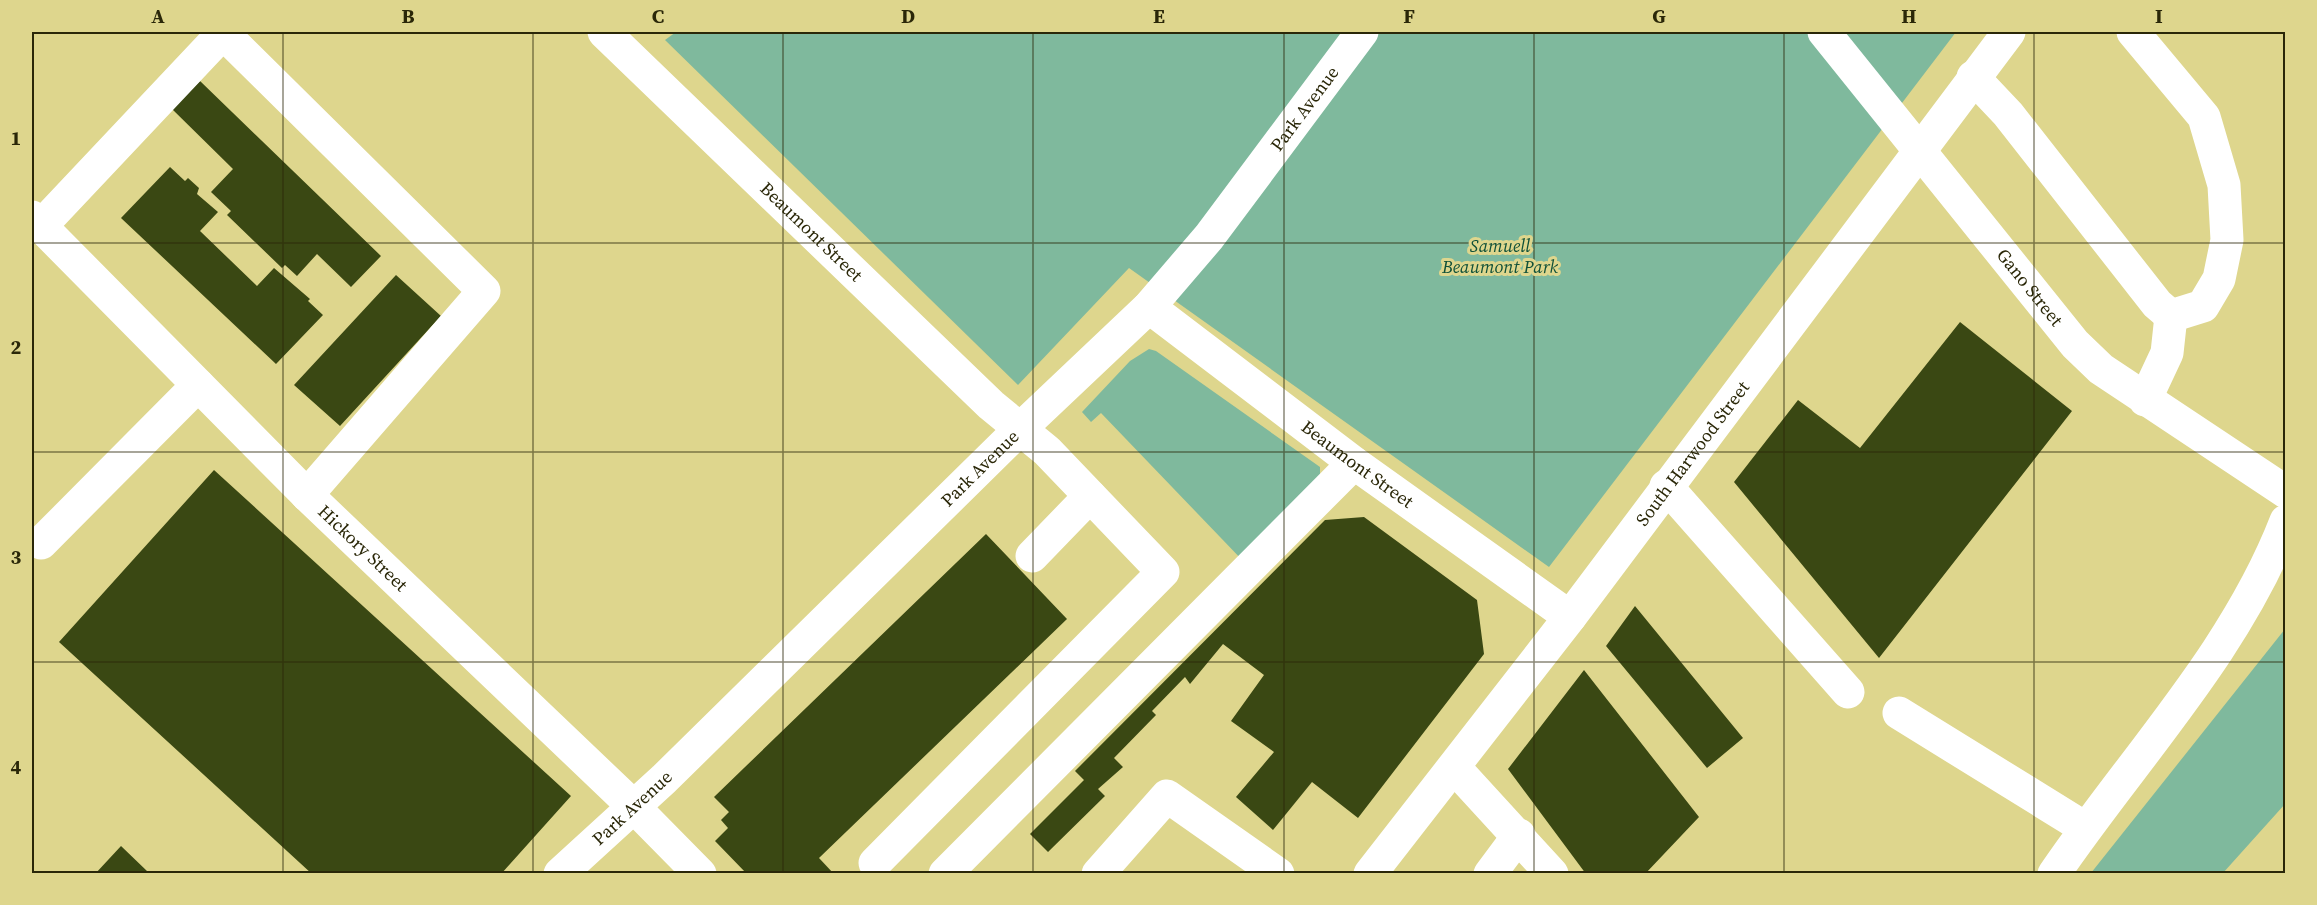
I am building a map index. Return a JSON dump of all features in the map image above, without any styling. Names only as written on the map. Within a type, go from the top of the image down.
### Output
[{"type":"street","points":[[36,222],[222,32],[484,291],[307,495]]},
{"type":"street","name":"Beaumont Street","points":[[607,32],[1019,430],[1047,451],[1163,572],[875,863]]},
{"type":"street","name":"Park Avenue","points":[[560,873],[633,806],[1019,430],[1149,307],[1209,237],[1362,32]]},
{"type":"street","name":"Gano Street","points":[[1824,32],[2075,344],[2101,369],[2145,400],[2286,492]]},
{"type":"street","name":"South Harwood Street","points":[[1370,873],[1570,617],[1666,486],[2009,32]]},
{"type":"street","points":[[2133,32],[2204,117],[2224,185],[2227,240],[2218,279],[2203,306],[2171,316]]},
{"type":"street","points":[[1973,77],[2008,114],[2157,304],[2171,316]]},
{"type":"street","name":"Hickory Street","points":[[36,222],[307,495],[633,806],[700,873]]},
{"type":"street","name":"Beaumont Street","points":[[1149,307],[1354,463],[1570,617]]},
{"type":"street","points":[[2145,400],[2167,353],[2171,316]]},
{"type":"street","points":[[41,543],[198,385]]},
{"type":"street","points":[[945,873],[1354,463]]},
{"type":"street","points":[[1666,486],[1848,692]]},
{"type":"street","points":[[1032,556],[1090,496]]},
{"type":"street","points":[[2054,873],[2085,828],[2224,643],[2271,559],[2286,521]]},
{"type":"street","points":[[1899,713],[2085,828]]},
{"type":"street","points":[[1454,766],[1552,873]]},
{"type":"street","points":[[1098,873],[1167,796],[1278,873]]},
{"type":"street","points":[[1490,873],[1519,835]]},
{"type":"green space","name":"Samuell Beaumont Park","points":[[676,32],[1956,32],[1549,567],[1129,268],[1018,385],[665,40]]},
{"type":"green space","points":[[1149,349],[1156,351],[1320,467],[1320,489],[1245,563],[1101,413],[1091,422],[1082,412],[1130,361]]},
{"type":"green space","points":[[2285,629],[2285,804],[2223,873],[2091,873]]},
{"type":"building","points":[[200,81],[381,256],[351,287],[317,254],[297,276],[285,265],[282,268],[227,215],[231,211],[211,192],[233,169],[172,109]]},
{"type":"building","points":[[170,167],[185,181],[188,178],[199,188],[197,194],[218,212],[200,231],[257,286],[274,268],[310,299],[308,301],[323,315],[276,364],[121,218]]},
{"type":"building","points":[[396,275],[441,316],[340,426],[294,385]]},
{"type":"building","points":[[1960,322],[2072,411],[1879,658],[1734,482],[1798,400],[1860,448]]},
{"type":"building","points":[[214,470],[571,796],[501,874],[312,874],[59,642]]},
{"type":"building","points":[[1364,517],[1477,600],[1484,654],[1358,818],[1312,782],[1273,830],[1236,797],[1274,752],[1231,721],[1264,675],[1223,644],[1190,684],[1185,677],[1152,711],[1156,715],[1114,758],[1123,767],[1098,789],[1105,796],[1048,852],[1030,834],[1084,780],[1075,771],[1325,520]]},
{"type":"building","points":[[986,534],[1067,619],[819,858],[834,874],[747,874],[715,841],[728,828],[721,820],[729,812],[714,797]]},
{"type":"building","points":[[1635,606],[1743,738],[1707,768],[1606,646]]},
{"type":"building","points":[[1584,670],[1699,817],[1645,874],[1586,874],[1508,769]]},
{"type":"building","points":[[121,846],[147,871],[145,874],[95,874]]}]
